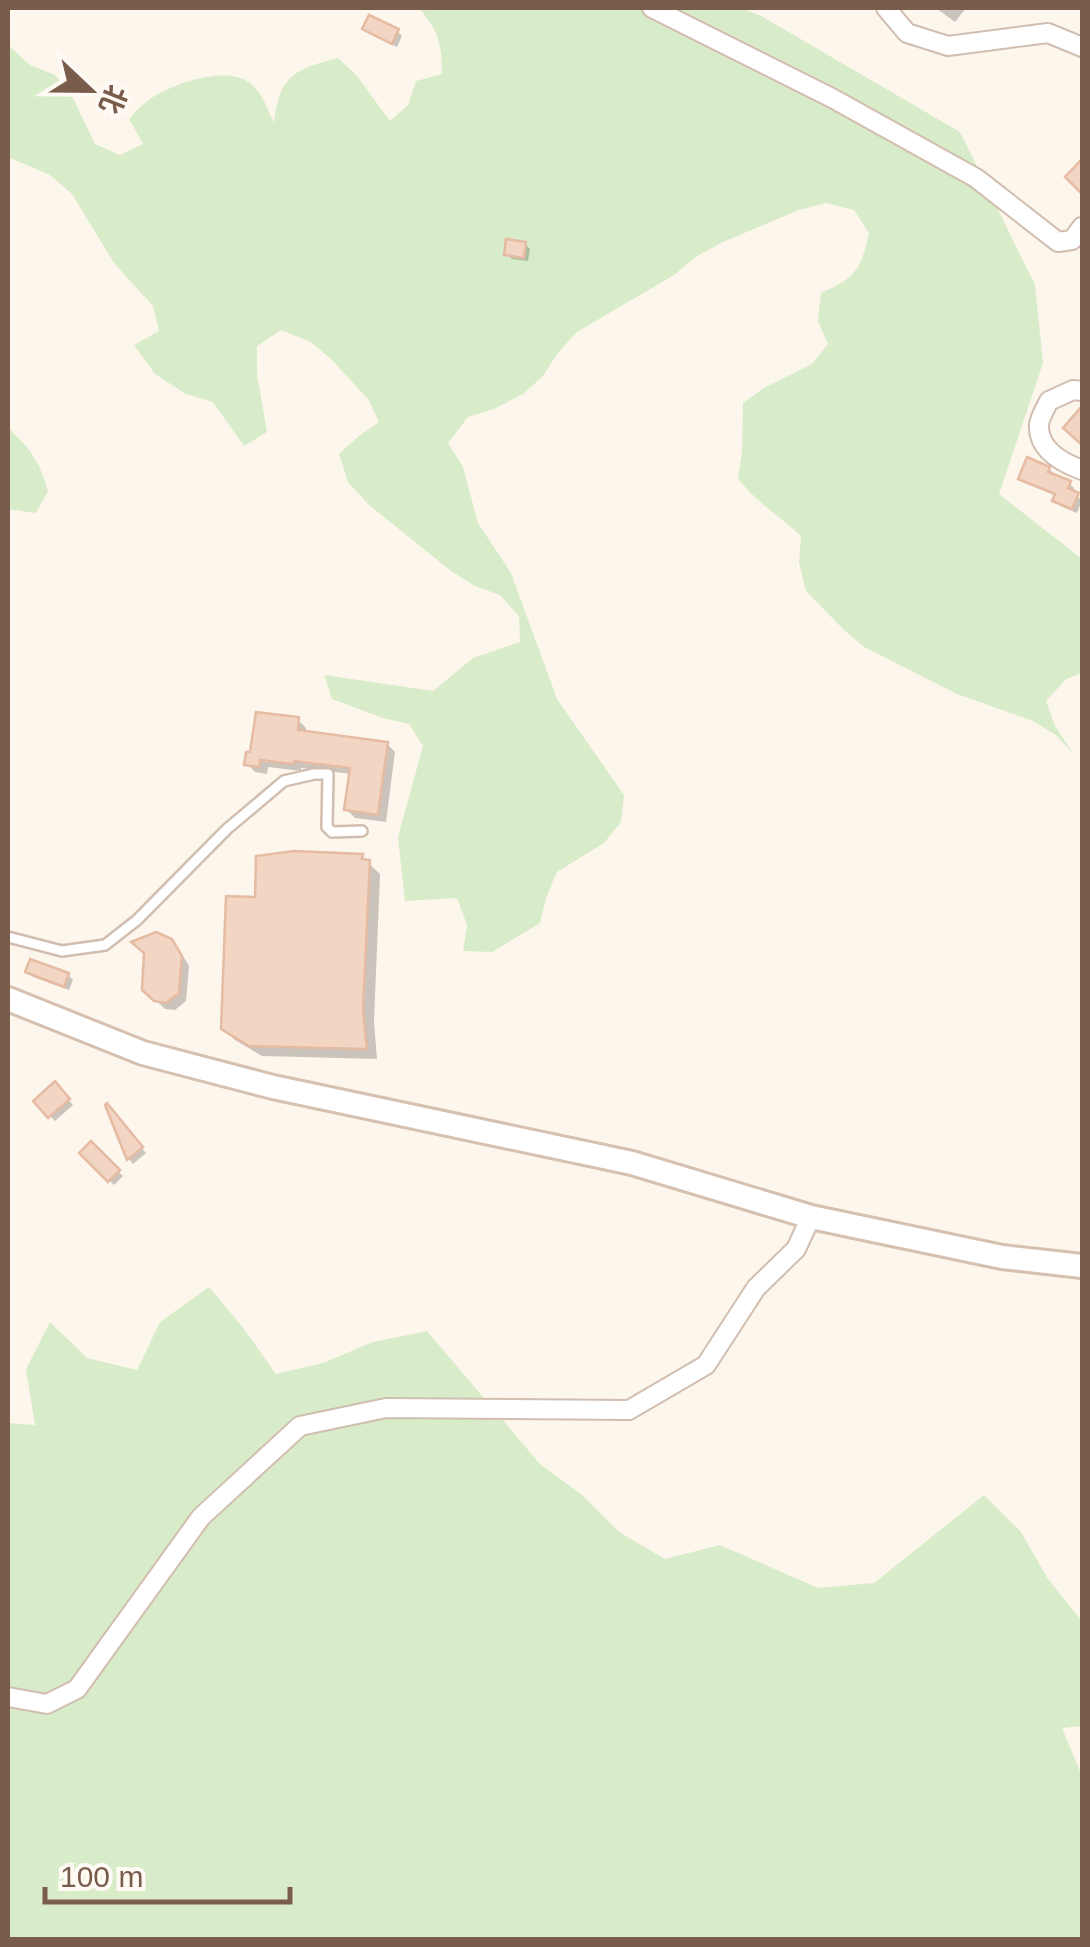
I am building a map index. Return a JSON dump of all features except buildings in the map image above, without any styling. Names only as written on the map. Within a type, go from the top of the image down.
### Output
[{"type":"street","points":[[652,8],[832,98],[976,178],[1058,242],[1072,240],[1082,227]]},
{"type":"street","points":[[886,8],[907,33],[948,46],[1048,33],[1082,47]]},
{"type":"street","points":[[1082,391],[1074,390],[1049,401],[1039,424],[1043,442],[1060,462],[1082,470]]},
{"type":"street","points":[[8,999],[143,1053],[273,1087],[632,1163],[812,1217],[1002,1256],[1082,1266]]},
{"type":"street","points":[[8,1697],[47,1704],[77,1689],[201,1517],[300,1426],[386,1408],[629,1410],[706,1365],[756,1288],[796,1249],[812,1217]]},
{"type":"lane","points":[[8,937],[62,951],[105,945],[137,920],[228,829],[284,782],[328,774],[327,827],[332,832],[362,831]]},
{"type":"green space","points":[[419,8],[741,8],[960,132],[1035,285],[1043,363],[999,494],[1082,559],[1082,673],[1066,679],[1046,701],[1055,726],[1074,755],[1056,735],[1033,721],[957,694],[864,647],[806,591],[799,563],[801,536],[738,479],[743,403],[812,364],[828,344],[818,321],[821,293],[849,277],[863,255],[869,233],[854,210],[826,203],[799,210],[723,242],[577,332],[543,376],[523,394],[468,417],[448,443],[463,467],[478,523],[511,573],[557,699],[624,795],[621,822],[604,843],[557,872],[540,923],[492,952],[463,951],[467,925],[457,898],[405,901],[398,837],[423,746],[409,724],[332,699],[324,675],[433,691],[473,658],[520,642],[519,616],[500,595],[451,571],[369,505],[348,482],[339,454],[379,422],[368,399],[311,342],[281,330],[257,346],[257,374],[267,432],[244,446],[213,402],[186,394],[155,374],[134,345],[159,331],[153,306],[114,263],[72,194],[50,175],[8,157],[8,45],[30,65],[55,75],[72,96],[95,144],[120,155],[143,144],[129,119],[146,102],[168,89],[212,76],[239,78],[258,92],[274,123],[280,94],[291,77],[310,66],[338,58],[357,76],[390,121],[408,105],[416,81],[442,74],[438,38]]},
{"type":"green space","points":[[8,428],[33,456],[45,481],[48,491],[36,513],[8,509]]},
{"type":"green space","points":[[209,1287],[276,1374],[323,1363],[373,1342],[427,1331],[540,1464],[582,1495],[619,1532],[665,1559],[720,1545],[818,1588],[874,1583],[984,1495],[1021,1532],[1048,1579],[1082,1621],[1082,1726],[1062,1728],[1082,1776],[1082,1939],[8,1940],[8,1423],[35,1425],[26,1369],[50,1322],[87,1358],[137,1370],[160,1322]]}]
